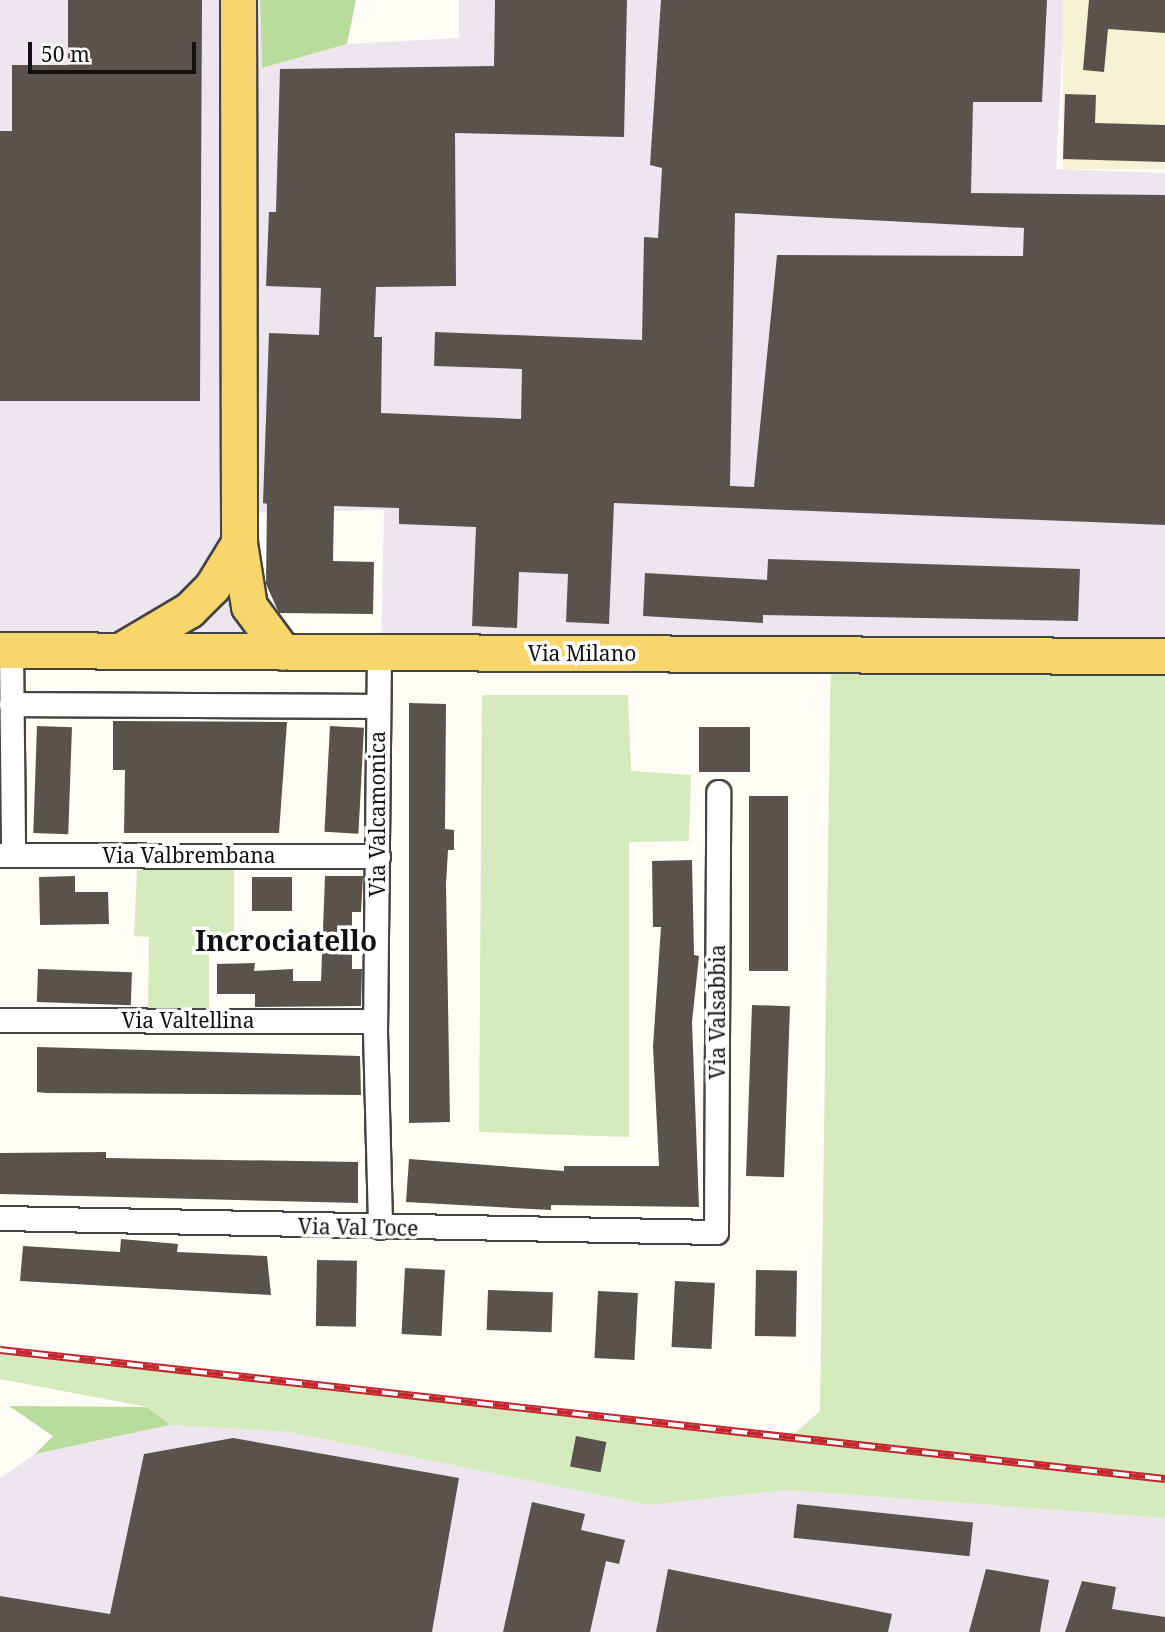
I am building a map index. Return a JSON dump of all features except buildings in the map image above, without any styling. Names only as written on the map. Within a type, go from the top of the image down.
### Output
[{"type":"main road","points":[[238,0],[239,543],[248,606],[283,652]]},
{"type":"main road","points":[[118,651],[166,627],[212,587],[239,543]]},
{"type":"main road","points":[[212,587],[211,618],[230,651]]},
{"type":"main road","points":[[230,651],[248,606]]},
{"type":"main road","name":"Via Milano","points":[[6,650],[1165,656]]},
{"type":"street","points":[[6,650],[11,704],[6,855]]},
{"type":"street","name":"Via Valcamonica","points":[[379,652],[376,1021],[380,1227]]},
{"type":"street","points":[[11,704],[377,706]]},
{"type":"street","name":"Via Valsabbia","points":[[716,1233],[718,792]]},
{"type":"street","name":"Via Valbrembana","points":[[6,855],[378,856]]},
{"type":"street","name":"Via Valtellina","points":[[0,1020],[376,1021]]},
{"type":"street","name":"Via Val Toce","points":[[0,1218],[716,1233]]},
{"type":"shaded area","points":[[0,0],[260,0],[262,68],[347,44],[459,38],[459,0],[1065,0],[1056,169],[1165,173],[1165,648],[381,652],[384,510],[238,513],[244,650],[0,647]]},
{"type":"shaded area","points":[[1063,0],[1165,0],[1165,169],[1063,169]]},
{"type":"shaded area","points":[[170,1425],[290,1432],[649,1505],[787,1490],[1165,1518],[1165,1632],[0,1632],[0,1478],[35,1454]]},
{"type":"green space","points":[[260,0],[356,0],[347,44],[262,68]]},
{"type":"green space","points":[[831,648],[1165,648],[1165,1518],[787,1490],[649,1505],[290,1432],[170,1425],[147,1407],[0,1379],[0,1350],[787,1440],[820,1411]]},
{"type":"green space","points":[[482,695],[628,695],[631,771],[691,775],[689,841],[629,842],[629,1137],[479,1132]]},
{"type":"green space","points":[[137,870],[234,870],[234,938],[209,940],[209,1011],[148,1011],[149,937],[134,936]]},
{"type":"green space","points":[[9,1406],[147,1407],[170,1425],[35,1454],[53,1436]]},
{"type":"railway","points":[[0,1350],[1165,1479]]},
{"type":"district","name":"Incrociatello","points":[[286,940]]}]
